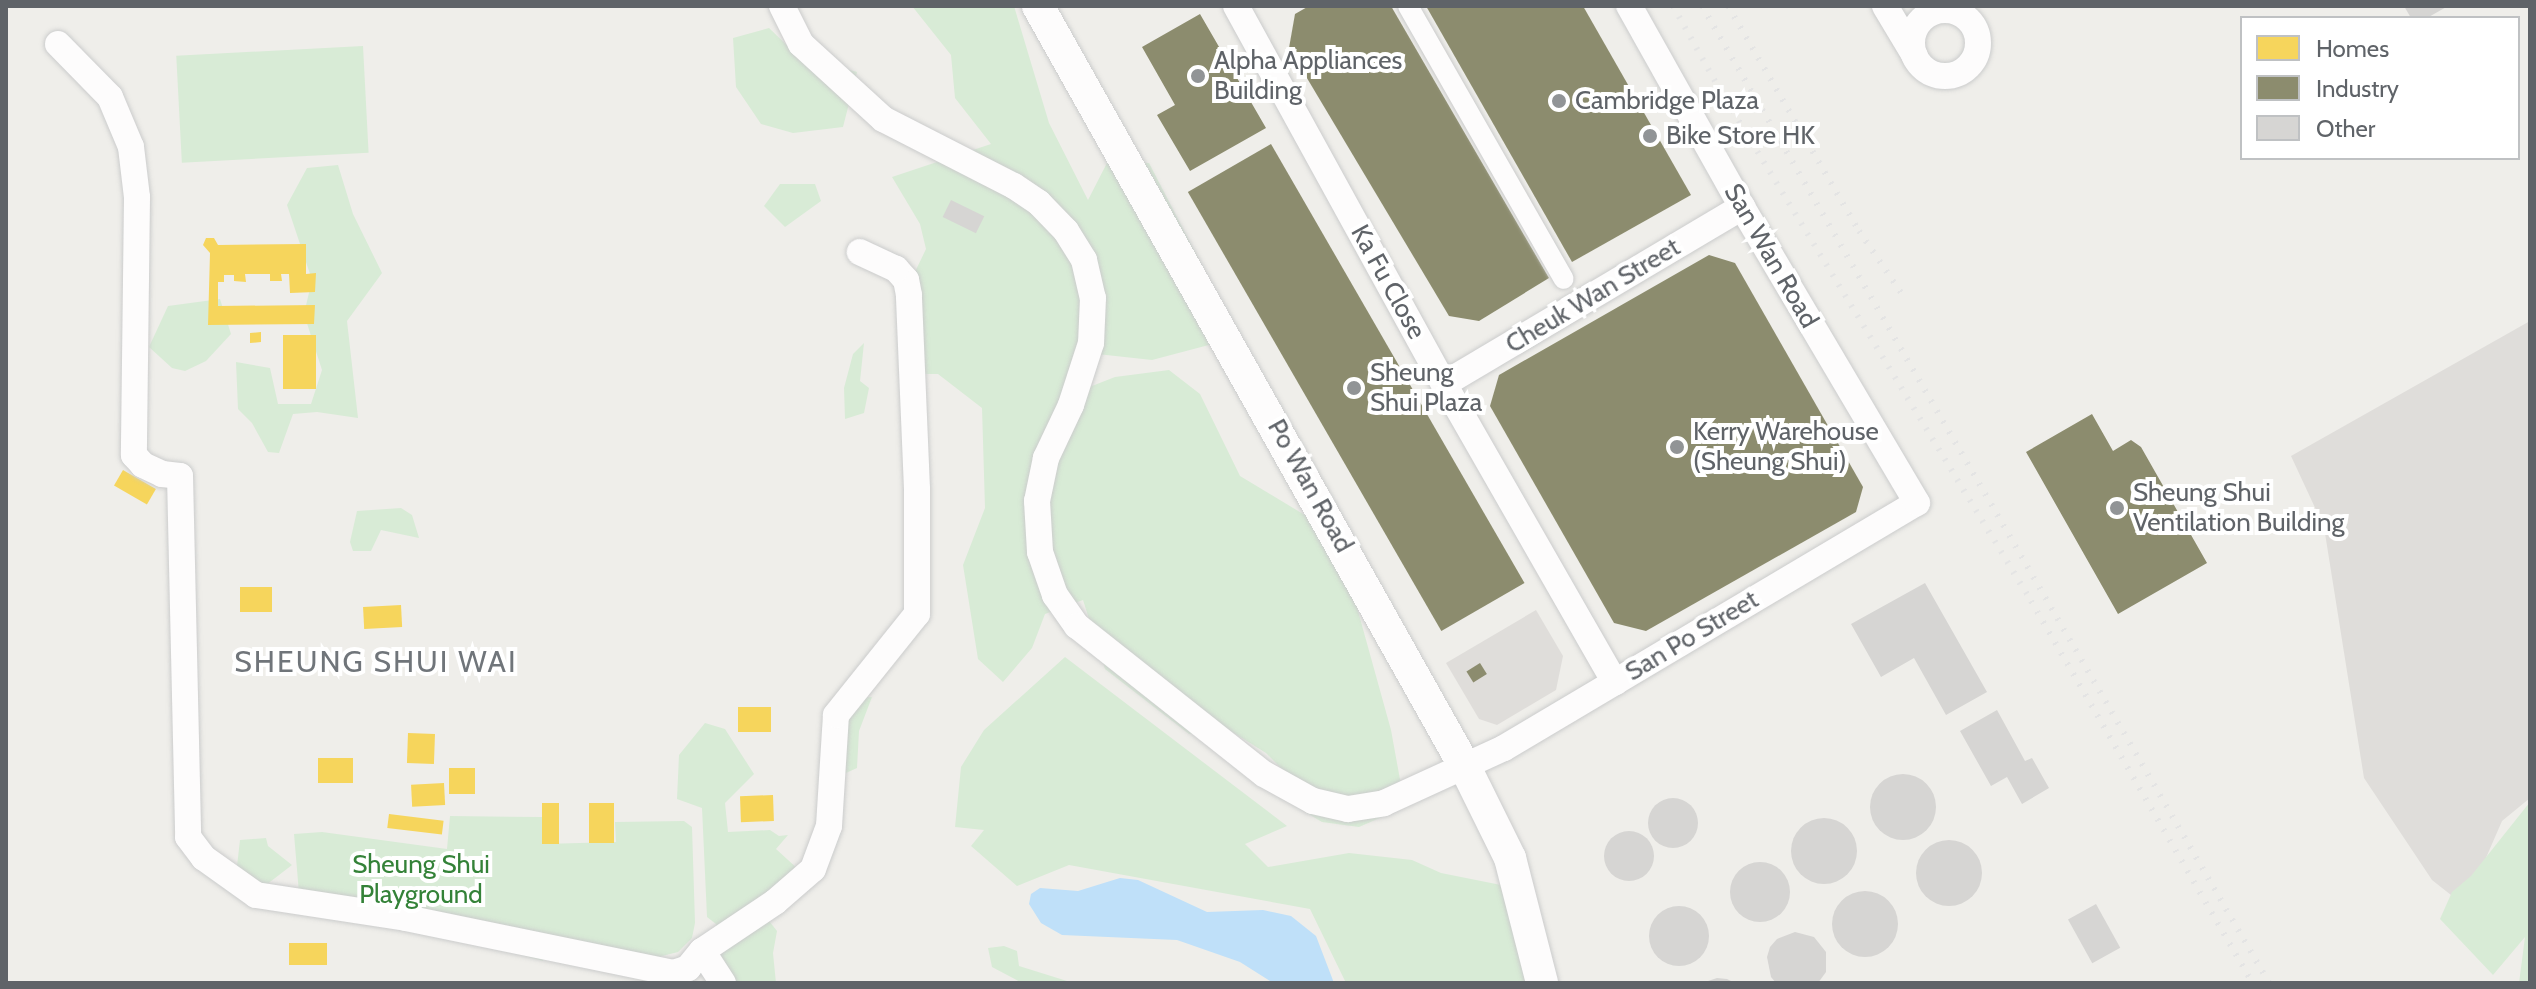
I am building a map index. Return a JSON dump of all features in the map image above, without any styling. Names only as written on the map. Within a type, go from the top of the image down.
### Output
[{"type":"street","name":"San Po Street","points":[[782,6],[801,44],[883,119],[1014,186],[1039,203],[1066,231],[1084,260],[1093,298],[1091,343],[1071,405],[1046,458],[1037,501],[1040,552],[1055,595],[1077,626],[1264,774],[1313,801],[1348,809],[1384,803],[1465,767],[1917,503]]},
{"type":"street","name":"Po Wan Road","points":[[1038,6],[1465,767],[1510,858],[1542,983]]},
{"type":"street","name":"Ka Fu Close","points":[[1236,6],[1444,384],[1615,682]]},
{"type":"street","points":[[1408,6],[1564,279]]},
{"type":"street","name":"San Wan Road","points":[[1629,6],[1742,207],[1917,503]]},
{"type":"street","points":[[1885,6],[1915,56],[1929,72],[1950,76],[1961,73],[1975,57],[1978,46],[1973,26],[1962,12],[1945,10],[1925,17],[1913,35],[1915,56]]},
{"type":"street","points":[[58,44],[110,97],[131,147],[137,197],[134,455],[143,465],[162,474],[180,476],[188,837],[204,858],[256,895],[422,921],[673,973],[688,968],[702,951],[775,902],[813,869],[829,826],[836,715],[917,614],[917,489],[909,295],[906,280],[896,269],[860,252]]},
{"type":"street","name":"Cheuk Wan Street","points":[[1444,384],[1742,207]]},
{"type":"street","points":[[702,951],[723,983]]},
{"type":"shaded area","points":[[2530,321],[2530,798],[2502,821],[2465,906],[2432,880],[2364,778],[2324,527],[2291,456]]},
{"type":"shaded area","points":[[1536,610],[1563,656],[1556,690],[1497,725],[1479,719],[1446,663]]},
{"type":"green space","points":[[912,6],[1014,6],[1049,123],[1088,200],[1108,161],[1149,163],[1239,337],[1152,360],[1088,353],[1069,395],[1115,377],[1169,370],[1200,394],[1240,476],[1318,523],[1348,575],[1391,730],[1405,807],[1359,827],[1322,822],[1265,788],[1289,776],[1266,753],[1226,728],[1189,734],[1105,669],[1083,600],[1045,614],[1032,648],[1003,682],[978,659],[963,565],[985,508],[982,408],[938,374],[923,374],[914,274],[926,249],[920,224],[892,177],[991,144],[955,98],[951,55]]},
{"type":"green space","points":[[769,28],[798,56],[857,72],[843,127],[793,133],[761,124],[736,87],[733,38]]},
{"type":"green space","points":[[363,46],[369,153],[182,163],[176,56]]},
{"type":"green space","points":[[338,165],[353,214],[382,273],[347,321],[358,418],[317,412],[293,414],[279,453],[268,452],[252,423],[238,409],[236,362],[270,368],[278,404],[311,404],[322,370],[304,314],[312,280],[287,205],[307,168]]},
{"type":"green space","points":[[780,184],[815,184],[821,201],[785,227],[764,206]]},
{"type":"green space","points":[[220,299],[231,334],[206,361],[185,371],[172,368],[149,347],[168,306]]},
{"type":"green space","points":[[864,343],[860,381],[869,388],[864,413],[845,419],[844,388],[853,354]]},
{"type":"green space","points":[[401,508],[412,515],[419,538],[381,530],[371,551],[353,551],[350,542],[357,511]]},
{"type":"green space","points":[[1065,657],[1287,826],[1245,844],[1268,867],[1349,853],[1412,860],[1441,873],[1506,886],[1526,983],[1346,983],[1310,909],[1069,865],[1017,886],[971,846],[984,830],[955,827],[961,767],[984,730]]},
{"type":"green space","points":[[872,697],[859,731],[857,768],[826,782],[822,721],[850,698]]},
{"type":"green space","points":[[705,723],[725,729],[754,774],[725,803],[728,832],[770,830],[779,836],[788,835],[776,849],[799,870],[755,903],[777,931],[773,953],[776,983],[714,983],[716,924],[707,917],[702,808],[677,799],[679,755]]},
{"type":"green space","points":[[2530,802],[2530,983],[2519,983],[2525,937],[2493,975],[2440,919],[2452,892],[2471,876]]},
{"type":"green space","name":"Sheung Shui Playground","points":[[450,816],[542,817],[543,844],[616,842],[615,822],[684,821],[692,827],[695,923],[692,938],[678,952],[658,957],[546,937],[543,961],[299,893],[294,834],[322,832],[447,849]]},
{"type":"green space","points":[[266,838],[268,846],[292,865],[266,885],[255,884],[237,866],[240,840]]},
{"type":"green space","points":[[1004,946],[1017,951],[1019,966],[1067,981],[1022,983],[992,967],[988,948]]},
{"type":"water","points":[[1120,878],[1138,880],[1207,912],[1263,910],[1291,916],[1316,936],[1334,983],[1273,983],[1240,962],[1177,940],[1062,935],[1041,923],[1029,904],[1031,894],[1040,888],[1078,891]]},
{"type":"building: Homes","points":[[206,238],[214,238],[218,245],[306,244],[306,274],[316,273],[315,292],[290,293],[289,274],[281,274],[282,281],[270,281],[270,274],[245,274],[246,282],[234,281],[234,275],[224,275],[224,282],[218,282],[218,306],[315,305],[314,324],[208,325],[210,253],[203,245]]},
{"type":"building: Homes","points":[[261,332],[261,342],[250,343],[250,333]]},
{"type":"building: Homes","points":[[283,335],[316,335],[316,389],[283,389]]},
{"type":"building: Homes","points":[[123,470],[156,489],[147,505],[114,486]]},
{"type":"building: Homes","points":[[240,587],[272,587],[272,612],[240,612]]},
{"type":"building: Homes","points":[[401,605],[402,627],[364,629],[363,607]]},
{"type":"building: Homes","points":[[738,707],[771,707],[771,732],[738,732]]},
{"type":"building: Homes","points":[[408,733],[435,734],[434,764],[407,763]]},
{"type":"building: Homes","points":[[318,758],[353,758],[353,783],[318,783]]},
{"type":"building: Homes","points":[[449,768],[475,768],[475,794],[449,794]]},
{"type":"building: Homes","points":[[444,783],[445,805],[412,807],[411,785]]},
{"type":"building: Homes","points":[[773,795],[774,821],[741,822],[740,796]]},
{"type":"building: Homes","points":[[542,803],[559,803],[559,844],[542,844]]},
{"type":"building: Homes","points":[[589,803],[614,803],[614,843],[589,843]]},
{"type":"building: Homes","points":[[389,814],[444,821],[442,835],[387,828]]},
{"type":"building: Homes","points":[[289,943],[327,943],[327,965],[289,965]]},
{"type":"building: Industry","points":[[1309,6],[1391,6],[1549,278],[1479,321],[1449,316],[1289,48],[1295,14]]},
{"type":"building: Industry","name":"Cambridge Plaza","points":[[1426,6],[1583,6],[1691,195],[1572,262]]},
{"type":"building: Industry","name":"Alpha Appliances Building","points":[[1200,14],[1266,128],[1190,171],[1157,115],[1175,105],[1142,47]]},
{"type":"building: Industry","name":"Sheung Shui Plaza","points":[[1271,144],[1524,583],[1441,631],[1188,192]]},
{"type":"building: Industry","name":"Kerry Warehouse (Sheung Shui)","points":[[1709,255],[1735,263],[1863,487],[1856,512],[1646,631],[1614,623],[1490,406],[1499,375]]},
{"type":"building: Industry","name":"Sheung Shui Ventilation Building","points":[[2092,414],[2113,451],[2131,440],[2141,447],[2207,563],[2118,614],[2026,452]]},
{"type":"building: Industry","points":[[1480,663],[1487,674],[1473,683],[1466,671]]},
{"type":"building: Other","points":[[2404,6],[2448,6],[2430,16],[2410,16]]},
{"type":"building: Other","points":[[951,200],[984,216],[976,233],[943,217]]},
{"type":"building: Other","points":[[1925,583],[1987,692],[1946,715],[1914,658],[1881,677],[1851,624]]},
{"type":"building: Other","points":[[1997,710],[2025,761],[2032,758],[2049,788],[2022,804],[2007,777],[1991,786],[1960,731]]},
{"type":"building: Other","points":[[1903,774],[1916,777],[1926,784],[1933,794],[1936,807],[1933,820],[1926,830],[1916,837],[1903,840],[1890,837],[1880,830],[1873,820],[1870,807],[1873,794],[1880,784],[1890,777]]},
{"type":"building: Other","points":[[1673,798],[1691,805],[1698,823],[1691,841],[1673,848],[1655,841],[1648,823],[1655,805]]},
{"type":"building: Other","points":[[1824,818],[1837,821],[1847,828],[1854,838],[1857,851],[1854,864],[1847,874],[1837,881],[1824,884],[1811,881],[1801,874],[1794,864],[1791,851],[1794,838],[1801,828],[1811,821]]},
{"type":"building: Other","points":[[1629,831],[1647,838],[1654,856],[1647,874],[1629,881],[1611,874],[1604,856],[1611,838]]},
{"type":"building: Other","points":[[1949,840],[1962,843],[1972,850],[1979,860],[1982,873],[1979,886],[1972,896],[1962,903],[1949,906],[1936,903],[1926,896],[1919,886],[1916,873],[1919,860],[1926,850],[1936,843]]},
{"type":"building: Other","points":[[1760,862],[1772,864],[1781,871],[1788,880],[1788,904],[1781,913],[1772,920],[1760,922],[1748,920],[1739,913],[1732,904],[1730,892],[1732,880],[1739,871],[1748,864]]},
{"type":"building: Other","points":[[1865,891],[1878,894],[1888,901],[1895,911],[1898,924],[1895,937],[1888,947],[1878,954],[1865,957],[1852,954],[1842,947],[1835,937],[1832,924],[1835,911],[1842,901],[1852,894]]},
{"type":"building: Other","points":[[2096,904],[2120,948],[2092,963],[2068,920]]},
{"type":"building: Other","points":[[1679,906],[1691,908],[1700,915],[1707,924],[1707,948],[1700,957],[1691,964],[1679,966],[1667,964],[1658,957],[1651,948],[1649,936],[1651,924],[1658,915],[1667,908]]},
{"type":"building: Other","points":[[1795,932],[1814,937],[1826,952],[1826,972],[1818,983],[1776,983],[1771,977],[1767,957],[1770,947],[1777,939]]},
{"type":"building: Other","points":[[1717,978],[1727,979],[1735,983],[1702,983]]},
{"type":"railway","points":[[1673,6],[1720,90],[2031,601],[2252,983]]},
{"type":"railway","points":[[1702,6],[2269,983]]},
{"type":"railway","points":[[1728,6],[1859,231],[1904,297]]},
{"type":"place","name":"Alpha Appliances Building","points":[[1198,76]]},
{"type":"place","name":"Cambridge Plaza","points":[[1559,101]]},
{"type":"place","name":"Bike Store HK","points":[[1650,136]]},
{"type":"place","name":"Sheung Shui Plaza","points":[[1354,388]]},
{"type":"place","name":"Kerry Warehouse (Sheung Shui)","points":[[1677,447]]},
{"type":"place","name":"Sheung Shui Ventilation Building","points":[[2117,508]]},
{"type":"district","name":"SHEUNG SHUI WAI","points":[[376,662]]}]
